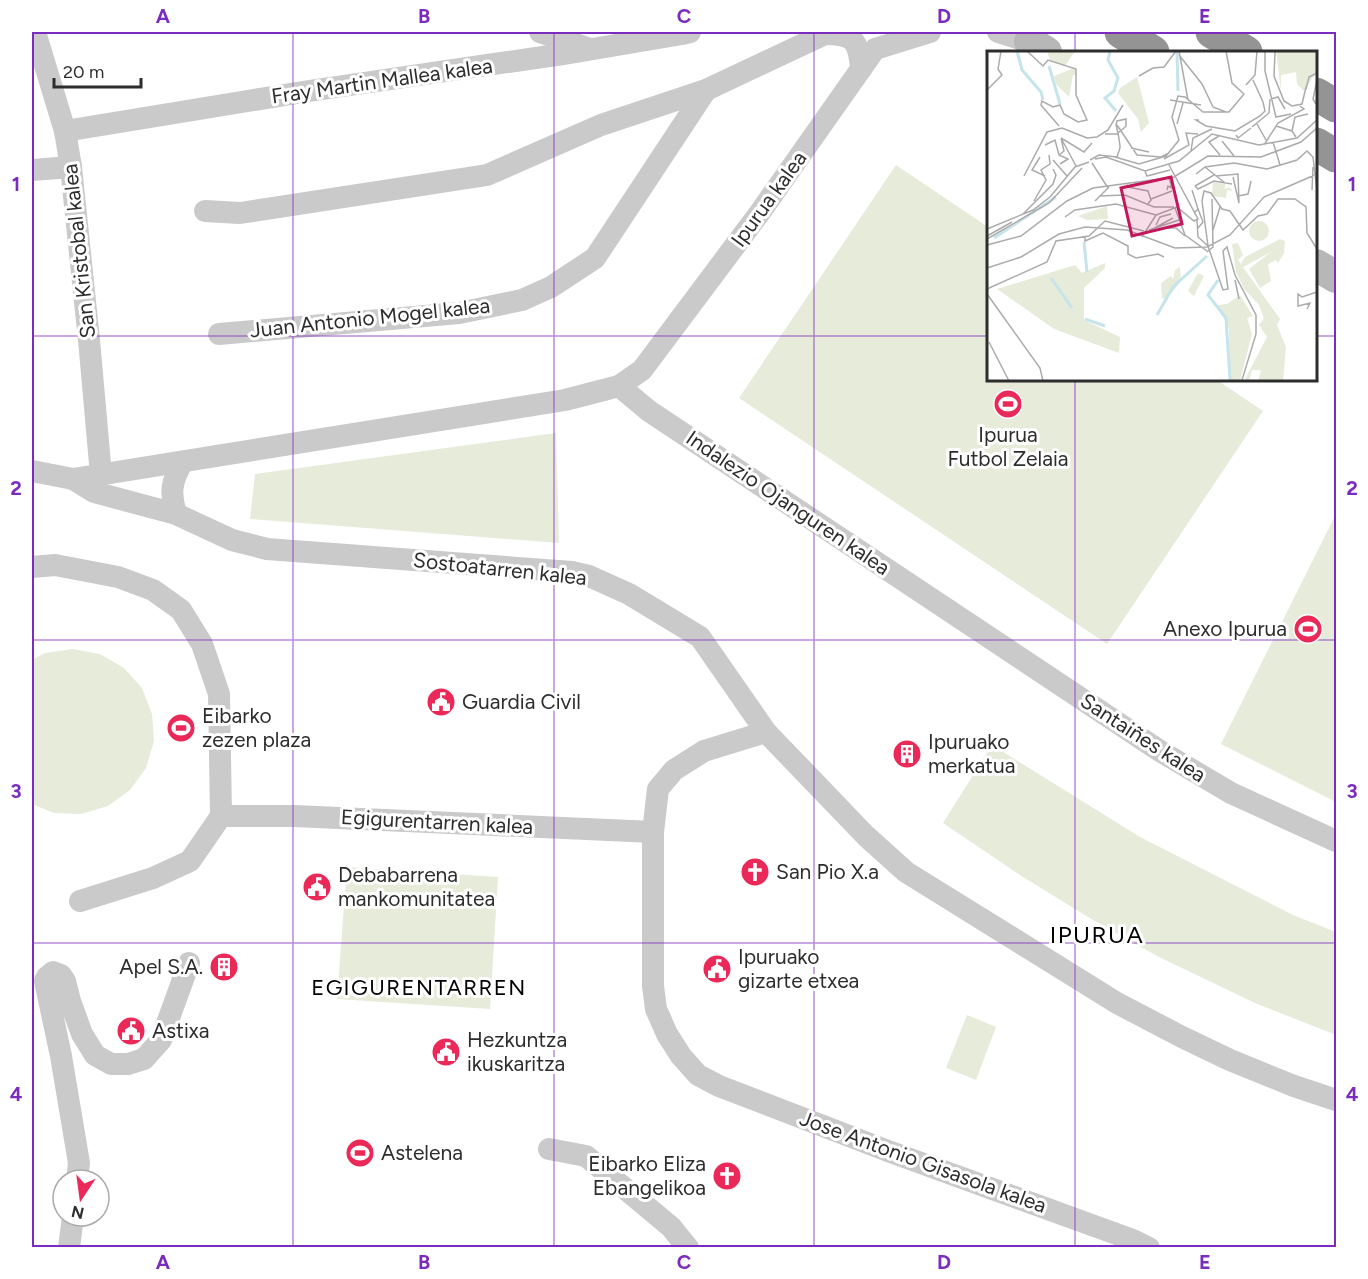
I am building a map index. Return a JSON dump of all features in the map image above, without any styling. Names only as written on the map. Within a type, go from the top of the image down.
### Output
[{"type":"highway","points":[[1121,32],[1151,51]]},
{"type":"highway","points":[[1212,32],[1244,51]]},
{"type":"highway","points":[[1317,95],[1336,106]]},
{"type":"highway","points":[[1317,145],[1336,156]]},
{"type":"main road","points":[[1317,267],[1336,277]]},
{"type":"street","name":"San Kristobal kalea","points":[[35,32],[65,131],[71,167],[101,475]]},
{"type":"street","name":"Fray Martin Mallea kalea","points":[[540,32],[592,50]]},
{"type":"street","name":"Fray Martin Mallea kalea","points":[[65,131],[309,91],[592,50],[690,32]]},
{"type":"street","name":"Ipurua kalea","points":[[619,386],[642,370],[761,210],[861,69],[877,40],[930,32]]},
{"type":"street","points":[[998,32],[1037,42]]},
{"type":"street","points":[[205,211],[240,213],[487,174],[601,125],[706,90],[825,33],[840,34],[850,38],[860,51],[861,69]]},
{"type":"street","name":"Juan Antonio Mogel kalea","points":[[219,334],[459,313],[522,300],[551,287],[595,258],[706,90]]},
{"type":"street","points":[[32,170],[71,167]]},
{"type":"street","name":"Sostoatarren kalea","points":[[32,471],[73,479],[101,475],[566,400],[619,386]]},
{"type":"street","name":"Indalezio Ojanguren kalea","points":[[619,386],[650,411],[959,618]]},
{"type":"street","points":[[176,514],[171,490],[182,462]]},
{"type":"street","name":"Sostoatarren kalea","points":[[73,479],[94,492],[176,514],[232,540],[267,549],[572,572],[589,576],[629,594],[700,637],[766,732],[866,836],[906,872],[1126,1008],[1230,1059],[1294,1086],[1336,1100]]},
{"type":"street","points":[[32,567],[55,566],[118,577],[153,590],[181,610],[202,644],[219,694],[221,816],[190,861],[153,878],[81,901]]},
{"type":"street","name":"Santaiñes kalea","points":[[959,618],[1160,751],[1231,793],[1336,841]]},
{"type":"street","points":[[653,832],[658,789],[674,770],[704,751],[766,732]]},
{"type":"street","name":"Egigurentarren kalea","points":[[221,816],[294,816],[653,832]]},
{"type":"street","name":"Jose Antonio Gisasola kalea","points":[[653,832],[653,986],[656,1009],[667,1034],[681,1056],[698,1075],[719,1086],[888,1151],[1133,1240],[1149,1248]]},
{"type":"street","points":[[78,1168],[61,1056],[45,981],[47,977],[53,972],[61,975],[65,981],[82,1034],[94,1055],[111,1064],[128,1064],[144,1059],[161,1040],[189,963]]},
{"type":"street","points":[[549,1149],[586,1156],[671,1227],[688,1248]]},
{"type":"street","points":[[69,1248],[72,1228]]},
{"type":"green space","points":[[896,165],[987,226],[987,381],[1218,381],[1263,411],[1107,644],[739,398]]},
{"type":"green space","points":[[556,433],[559,543],[250,519],[255,474]]},
{"type":"green space","name":"Anexo Ipurua","points":[[1336,514],[1336,802],[1221,744]]},
{"type":"green space","points":[[73,649],[100,654],[124,668],[142,688],[152,714],[154,741],[146,768],[130,790],[108,806],[81,814],[54,813],[32,804],[32,660],[45,653]]},
{"type":"green space","points":[[992,745],[1140,837],[1293,915],[1336,932],[1336,1035],[1255,1003],[1159,957],[1023,877],[943,823]]},
{"type":"green space","points":[[347,867],[498,877],[490,1009],[337,999]]},
{"type":"green space","points":[[967,1015],[996,1027],[976,1080],[946,1068]]},
{"type":"place","name":"Ipurua Futbol Zelaia","points":[[1008,404]]},
{"type":"place","name":"Anexo Ipurua","points":[[1308,629]]},
{"type":"place","name":"Guardia Civil","points":[[441,702]]},
{"type":"place","name":"Eibarko zezen plaza","points":[[181,728]]},
{"type":"place","name":"Ipuruako merkatua","points":[[907,754]]},
{"type":"place","name":"San Pio X.a","points":[[755,872]]},
{"type":"place","name":"Debabarrena mankomunitatea","points":[[317,887]]},
{"type":"place","name":"Apel S.A.","points":[[224,967]]},
{"type":"place","name":"Ipuruako gizarte etxea","points":[[717,969]]},
{"type":"place","name":"Astixa","points":[[131,1031]]},
{"type":"place","name":"Hezkuntza ikuskaritza","points":[[446,1052]]},
{"type":"place","name":"Astelena","points":[[360,1153]]},
{"type":"place","name":"Eibarko Eliza Ebangelikoa","points":[[727,1176]]},
{"type":"district","name":"IPURUA","points":[[1097,935]]},
{"type":"district","name":"EGIGURENTARREN","points":[[419,987]]}]
